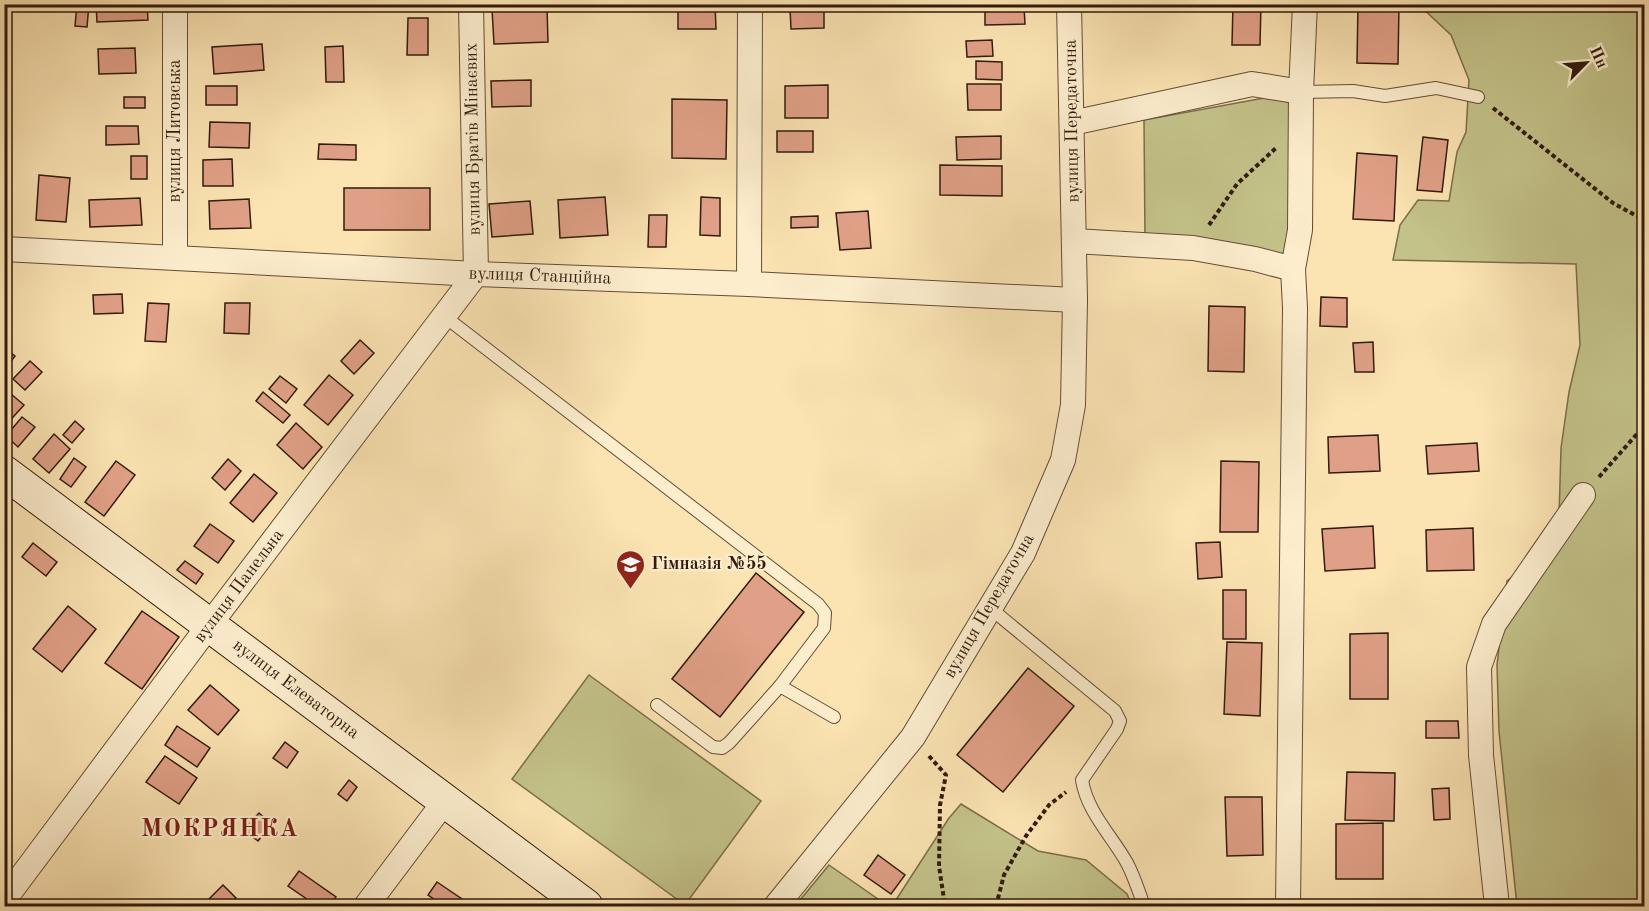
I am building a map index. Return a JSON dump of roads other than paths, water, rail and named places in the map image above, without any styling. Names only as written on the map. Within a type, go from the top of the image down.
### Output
[{"type":"street","name":"вулиця Литовська","points":[[175,4],[175,257]]},
{"type":"street","name":"вулиця Братів Мінаєвих","points":[[471,4],[476,274]]},
{"type":"street","points":[[749,284],[750,4]]},
{"type":"street","name":"вулиця Передаточна","points":[[776,906],[913,737],[1023,553],[1063,460],[1073,405],[1076,300],[1069,4]]},
{"type":"street","points":[[1288,906],[1295,308],[1293,269],[1299,230],[1305,4]]},
{"type":"street","points":[[1072,123],[1252,84],[1301,92]]},
{"type":"street","points":[[1074,241],[1193,248],[1255,259],[1293,269]]},
{"type":"street","name":"вулиця Станційна","points":[[4,249],[476,274],[749,284],[1076,300]]},
{"type":"street","name":"вулиця Панельна","points":[[4,900],[476,274]]},
{"type":"street","name":"вулиця Елеваторна","points":[[4,472],[586,906]]},
{"type":"street","points":[[1497,906],[1481,754],[1479,667],[1494,624],[1583,495]]},
{"type":"street","points":[[366,906],[445,801]]},
{"type":"lane","points":[[1301,92],[1353,91],[1385,96],[1436,87],[1478,97]]},
{"type":"lane","points":[[444,316],[818,604],[825,613],[824,628],[780,686],[722,748],[713,747],[657,705]]},
{"type":"lane","points":[[990,608],[1115,711],[1120,721],[1117,729],[1082,780],[1084,793],[1090,806],[1128,864],[1144,906]]},
{"type":"lane","points":[[780,686],[834,717]]},
{"type":"place","name":"Гімназія №55","points":[[630,590]]},
{"type":"district","name":"МОКРЯНКА","points":[[220,830]]}]
